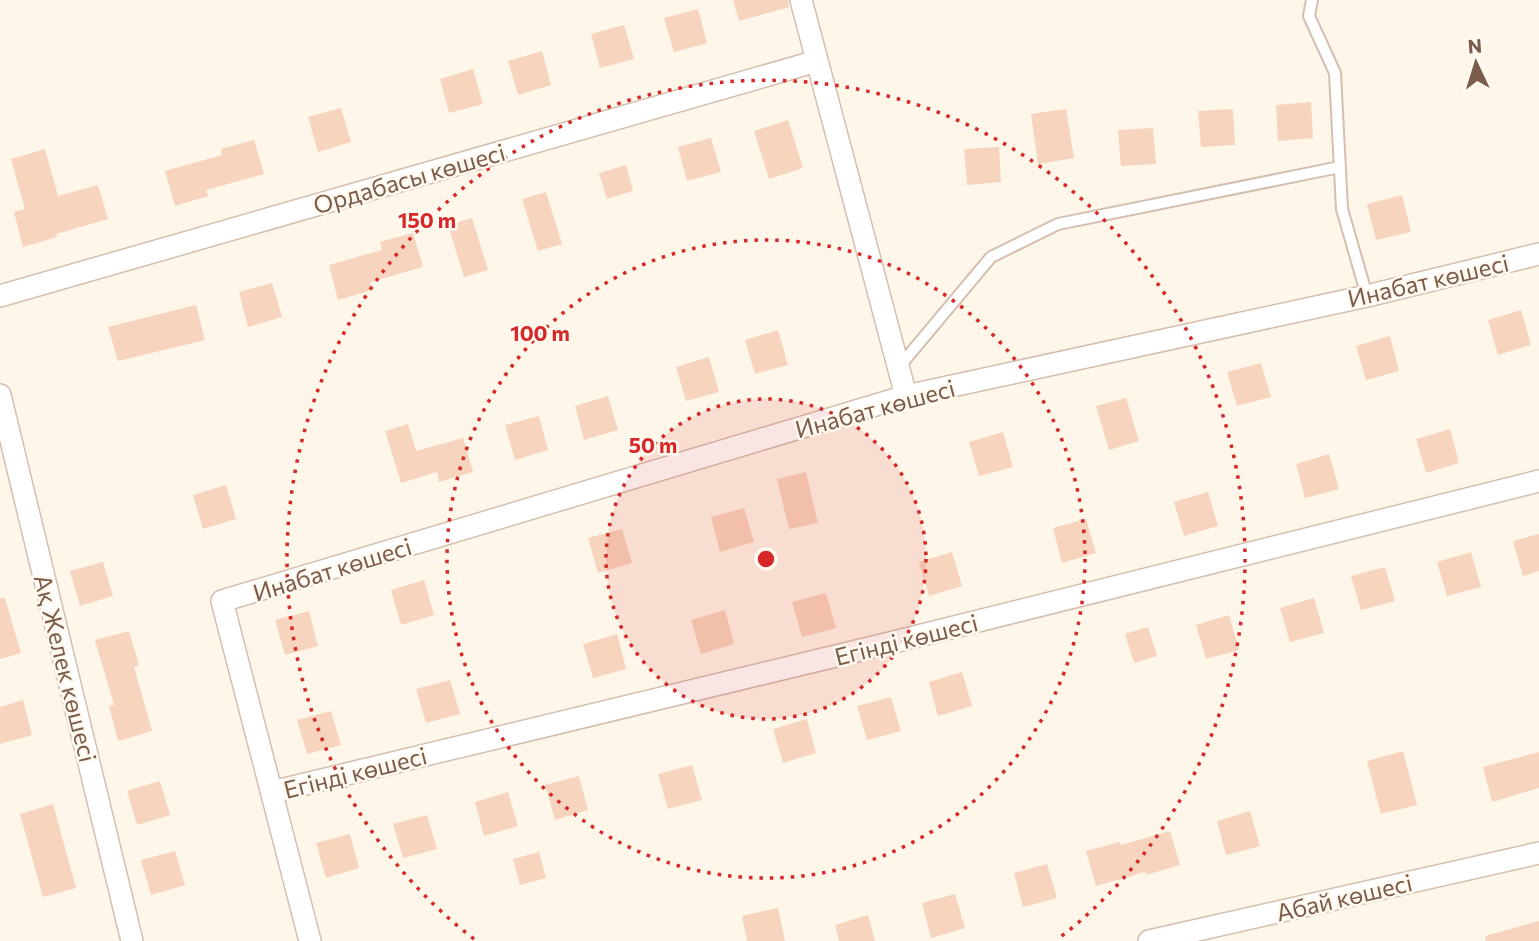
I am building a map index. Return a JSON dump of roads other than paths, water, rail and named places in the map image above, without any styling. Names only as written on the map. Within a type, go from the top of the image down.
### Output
[{"type":"street","points":[[800,0],[906,396]]},
{"type":"street","name":"Ордабасы көшесі","points":[[0,296],[817,61]]},
{"type":"street","name":"Инабат көшесі","points":[[272,792],[222,601],[906,396],[1367,296],[1539,254]]},
{"type":"street","name":"Ақ Желек көшесі","points":[[0,395],[132,941]]},
{"type":"street","name":"Егінді көшесі","points":[[272,792],[898,641],[1539,481]]},
{"type":"street","points":[[272,792],[310,941]]},
{"type":"street","name":"Абай көшесі","points":[[1149,941],[1539,853]]},
{"type":"lane","points":[[1312,0],[1310,16],[1335,73],[1342,209],[1367,296]]},
{"type":"lane","points":[[899,367],[991,257],[1058,224],[1340,167]]}]
